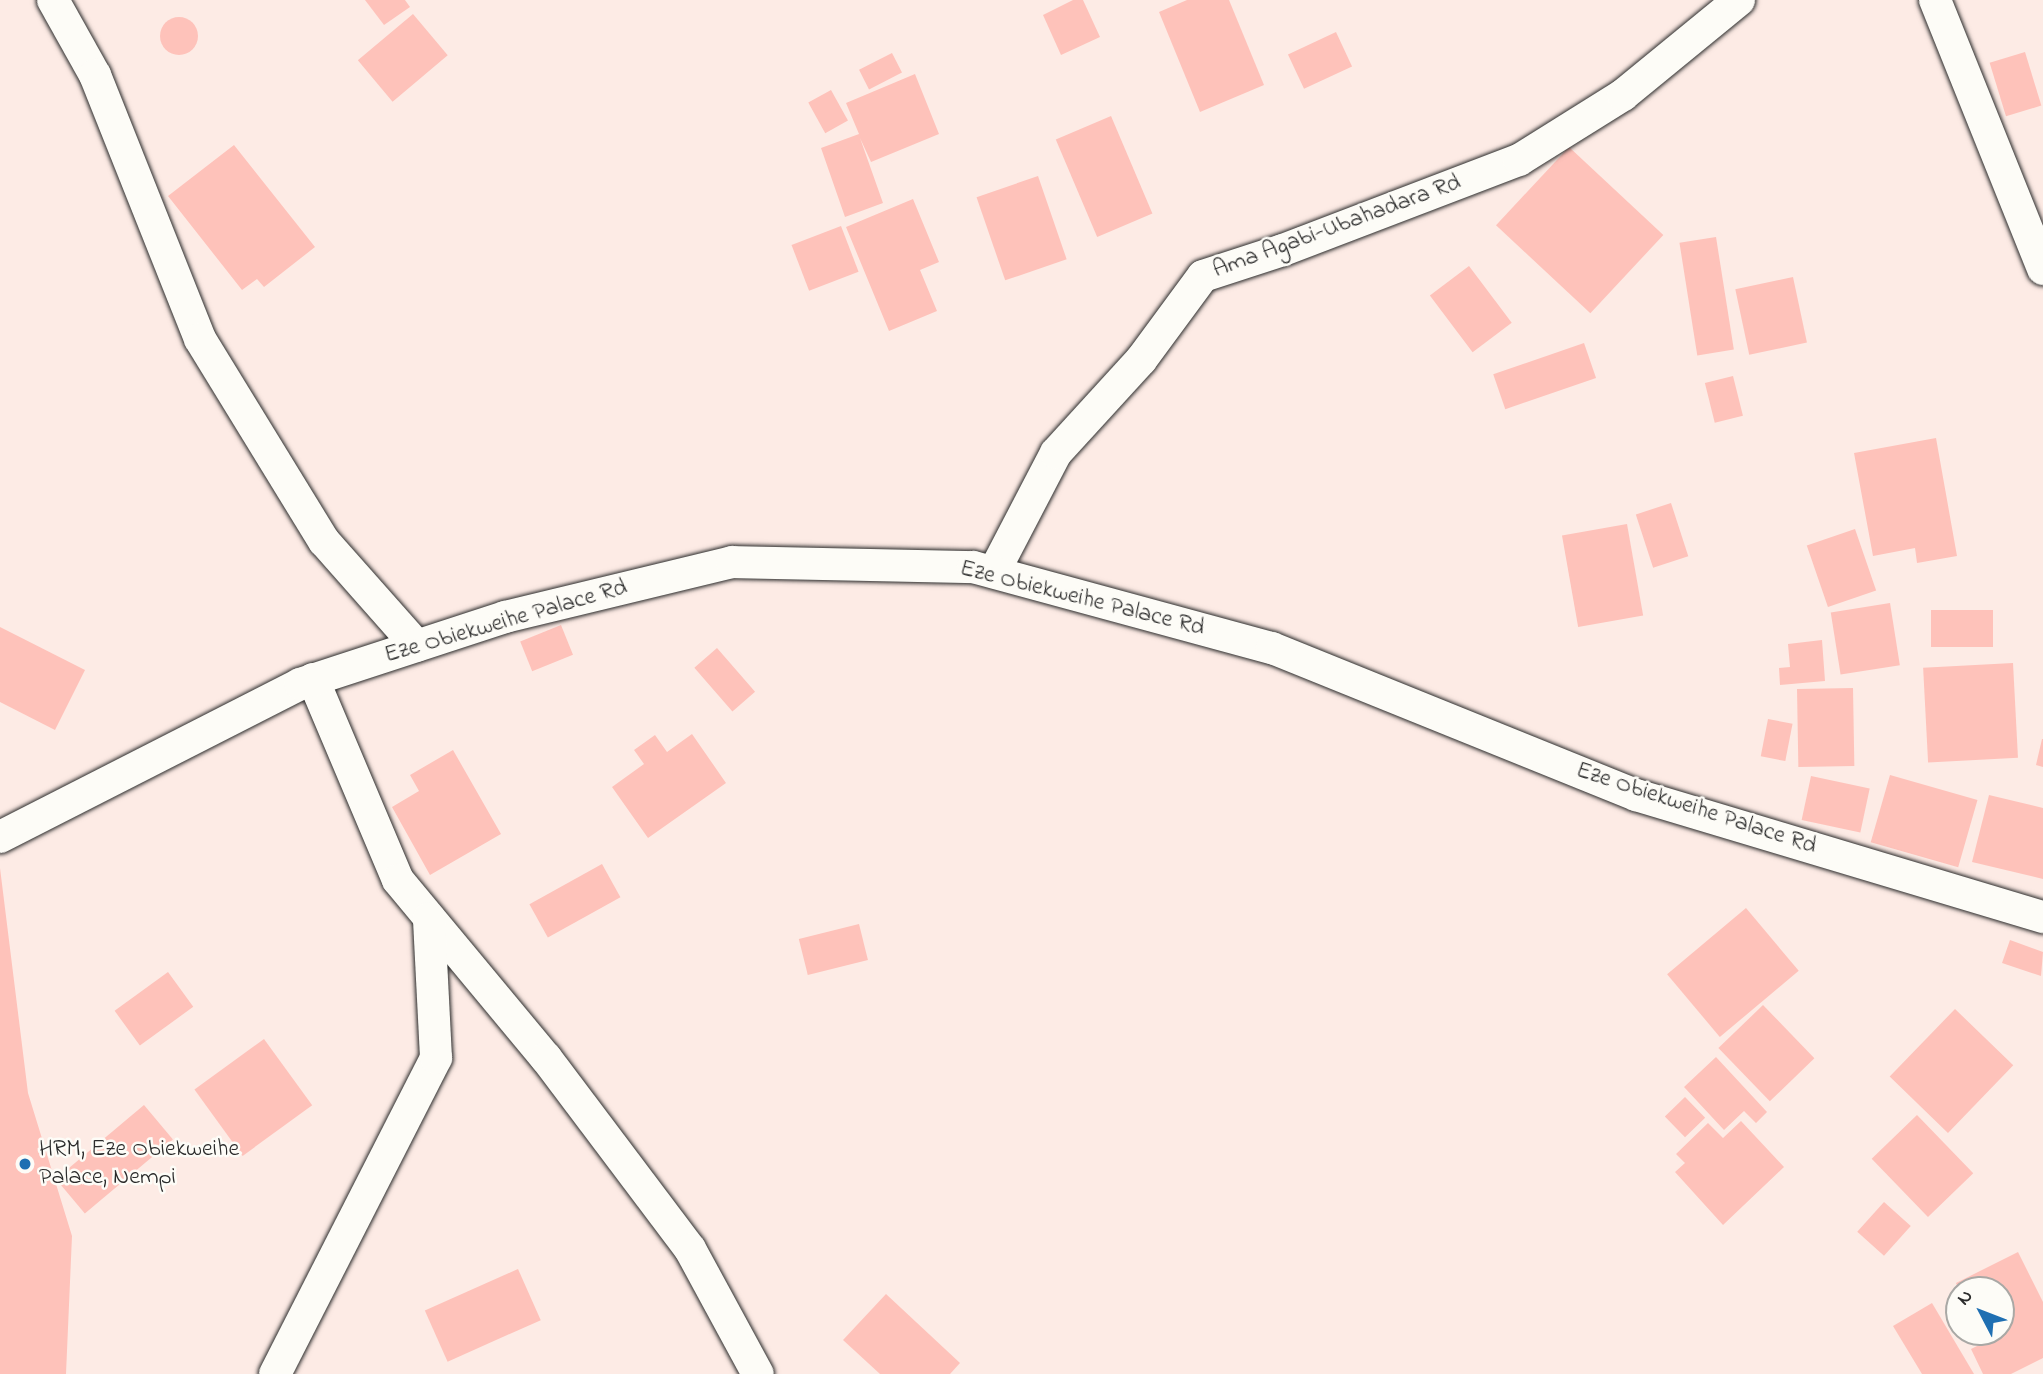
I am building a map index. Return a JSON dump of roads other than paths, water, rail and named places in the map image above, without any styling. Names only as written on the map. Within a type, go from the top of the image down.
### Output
[{"type":"street","points":[[53,0],[95,75],[200,339],[324,541],[417,646]]},
{"type":"street","name":"Ama Agabi-Ubahadara Rd","points":[[994,572],[1056,453],[1140,360],[1203,276],[1283,250],[1519,160],[1623,95],[1739,0]]},
{"type":"street","points":[[1935,0],[2043,269]]},
{"type":"street","name":"Eze Obiekweihe Palace Rd","points":[[0,837],[313,679],[505,617],[732,562],[972,567],[1272,648],[1636,795],[2043,917]]},
{"type":"street","points":[[313,679],[398,880],[546,1058],[690,1249],[758,1374]]},
{"type":"street","points":[[275,1374],[436,1058],[429,918]]},
{"type":"place","name":"HRM, Eze Obiekweihe Palace, Nempi","points":[[25,1164]]}]
